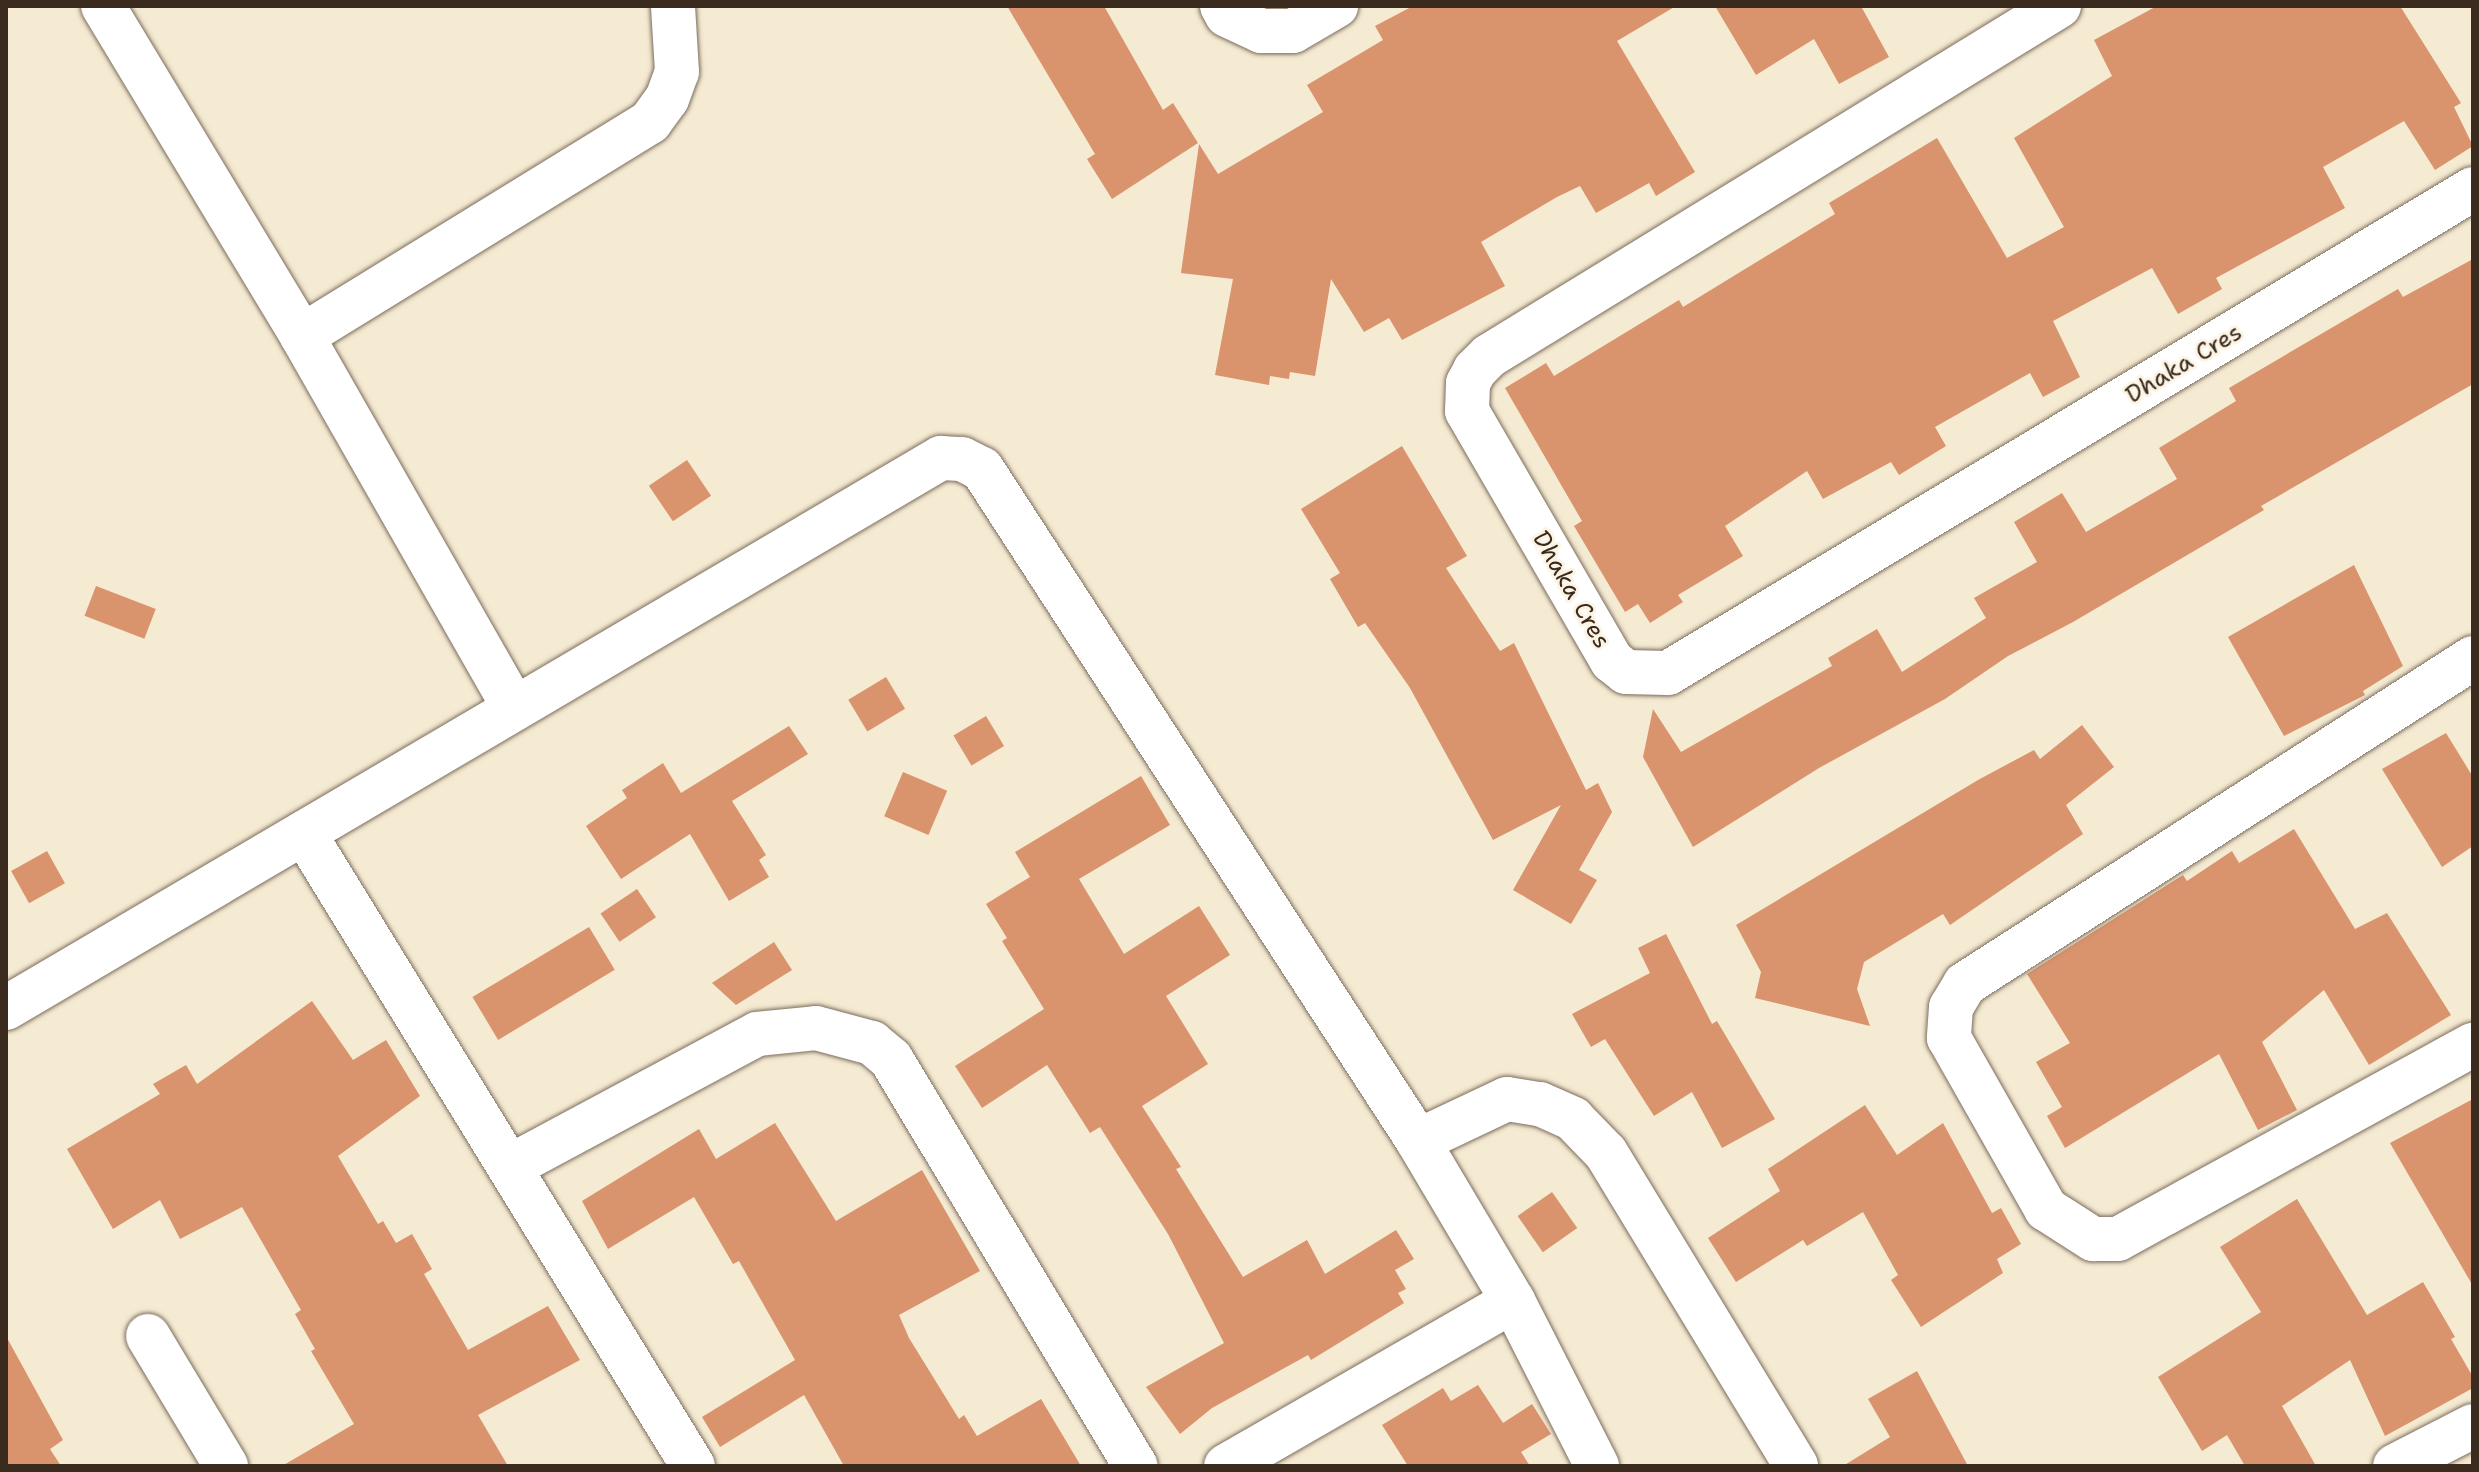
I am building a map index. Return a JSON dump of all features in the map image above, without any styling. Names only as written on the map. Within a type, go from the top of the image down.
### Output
[{"type":"street","points":[[103,6],[302,336],[513,706]]},
{"type":"street","points":[[302,336],[650,122],[667,99],[677,72],[679,38],[673,6]]},
{"type":"street","points":[[1222,6],[1227,15],[1261,31],[1293,31],[1336,6]]},
{"type":"street","name":"Dhaka Cres","points":[[2059,6],[1489,356],[1475,370],[1468,383],[1467,411],[1612,661],[1626,672],[1668,673],[2473,189]]},
{"type":"street","points":[[6,1008],[513,706],[941,458],[972,464],[982,469],[1418,1141],[1513,1301],[1597,1466]]},
{"type":"street","points":[[2473,658],[1965,984],[1951,1007],[1949,1038],[2046,1209],[2093,1239],[2118,1239],[2161,1221],[2473,1045]]},
{"type":"street","points":[[304,833],[693,1466]]},
{"type":"street","points":[[511,1166],[757,1034],[816,1028],[872,1043],[891,1059],[1136,1466]]},
{"type":"street","points":[[1418,1141],[1507,1099],[1540,1104],[1573,1119],[1606,1153],[1796,1466]]},
{"type":"street","points":[[1226,1466],[1513,1301]]},
{"type":"street","points":[[148,1336],[226,1466]]},
{"type":"street","points":[[2395,1466],[2473,1426]]},
{"type":"building","points":[[1007,6],[1104,6],[1163,110],[1173,103],[1198,143],[1112,199],[1087,159],[1095,154]]},
{"type":"building","points":[[1413,6],[1676,6],[1617,41],[1695,172],[1656,196],[1649,183],[1596,213],[1580,186],[1557,197],[1481,242],[1505,286],[1402,340],[1389,318],[1364,332],[1331,279],[1315,376],[1290,372],[1289,379],[1270,376],[1269,385],[1215,375],[1233,279],[1181,273],[1199,144],[1218,174],[1323,112],[1307,85],[1383,40],[1375,26]]},
{"type":"building","points":[[1715,6],[1865,6],[1862,8],[1889,57],[1839,84],[1814,39],[1756,75]]},
{"type":"building","points":[[2157,6],[2400,6],[2461,103],[2454,107],[2473,146],[2435,170],[2404,121],[2323,167],[2345,208],[2216,278],[2222,289],[2178,314],[2152,268],[2053,321],[2080,377],[2043,397],[2030,373],[1935,427],[1946,446],[1899,475],[1891,462],[1823,499],[1807,471],[1725,526],[1743,556],[1678,595],[1683,602],[1650,623],[1638,604],[1625,612],[1574,526],[1582,521],[1505,388],[1546,363],[1554,376],[1679,300],[1683,307],[1835,214],[1829,203],[1937,138],[2007,258],[2064,227],[2014,138],[2112,76],[2094,40]]},
{"type":"building","points":[[2473,259],[2473,384],[2261,506],[2264,510],[2073,622],[2008,656],[1945,699],[1819,768],[1693,847],[1643,757],[1653,709],[1681,752],[1832,666],[1828,658],[1877,629],[1902,672],[1986,618],[1974,598],[2037,562],[2014,522],[2062,493],[2086,532],[2177,479],[2159,448],[2236,401],[2229,388],[2398,289],[2403,297]]},
{"type":"building","points":[[1402,446],[1467,556],[1446,568],[1500,651],[1514,643],[1586,790],[1598,783],[1612,812],[1579,870],[1597,880],[1571,924],[1513,890],[1561,805],[1493,840],[1410,688],[1365,623],[1358,627],[1330,579],[1340,573],[1301,509]]},
{"type":"building","points":[[687,460],[711,496],[673,521],[649,486]]},
{"type":"building","points":[[2354,565],[2403,666],[2363,691],[2365,695],[2284,736],[2228,637]]},
{"type":"building","points":[[96,586],[156,609],[144,639],[85,616]]},
{"type":"building","points":[[886,677],[905,709],[867,731],[848,700]]},
{"type":"building","points":[[986,716],[1004,746],[971,766],[953,736]]},
{"type":"building","points":[[2082,725],[2114,767],[2066,805],[2083,834],[1950,925],[1943,914],[1864,962],[1857,989],[1870,1026],[1755,998],[1761,972],[1736,925],[1978,780],[2034,750],[2040,759]]},
{"type":"building","points":[[789,726],[808,754],[732,801],[766,855],[759,860],[769,877],[729,901],[690,834],[621,879],[586,826],[627,798],[622,790],[663,763],[681,793]]},
{"type":"building","points":[[2446,733],[2473,777],[2473,846],[2442,867],[2382,769]]},
{"type":"building","points":[[903,772],[947,791],[928,835],[884,816]]},
{"type":"building","points":[[1141,776],[1170,825],[1079,879],[1124,954],[1199,906],[1230,955],[1166,996],[1208,1064],[1142,1106],[1181,1167],[1176,1169],[1243,1277],[1307,1240],[1325,1274],[1396,1230],[1414,1259],[1395,1270],[1406,1289],[1398,1293],[1404,1303],[1311,1360],[1308,1355],[1212,1408],[1180,1434],[1146,1387],[1224,1343],[1168,1234],[1100,1127],[1090,1133],[1047,1065],[982,1108],[955,1066],[1044,1009],[1002,941],[1007,938],[986,904],[1030,877],[1015,852]]},
{"type":"building","points":[[2294,829],[2355,929],[2387,913],[2451,1015],[2369,1065],[2324,990],[2262,1042],[2297,1110],[2258,1130],[2219,1054],[2065,1148],[2047,1116],[2062,1107],[2036,1062],[2070,1043],[2027,974],[2183,875],[2187,881],[2232,851],[2239,863]]},
{"type":"building","points":[[47,851],[65,883],[29,903],[11,871]]},
{"type":"building","points":[[637,889],[656,917],[620,942],[601,914]]},
{"type":"building","points":[[589,927],[615,970],[498,1040],[472,997]]},
{"type":"building","points":[[1666,934],[1712,1024],[1717,1021],[1775,1119],[1722,1148],[1692,1092],[1654,1116],[1605,1039],[1591,1047],[1572,1014],[1650,973],[1638,948]]},
{"type":"building","points":[[774,942],[792,970],[736,1005],[712,983]]},
{"type":"building","points":[[312,1001],[353,1060],[386,1040],[420,1096],[338,1156],[378,1224],[383,1221],[396,1243],[412,1234],[432,1269],[424,1274],[468,1350],[548,1306],[580,1360],[478,1415],[508,1466],[282,1466],[354,1424],[311,1351],[315,1349],[295,1314],[301,1310],[242,1207],[180,1239],[160,1200],[113,1229],[67,1149],[160,1094],[153,1084],[186,1065],[197,1084]]},
{"type":"building","points":[[2473,1099],[2473,1286],[2390,1143]]},
{"type":"building","points":[[1865,1105],[1897,1155],[1943,1123],[1992,1213],[2001,1208],[2021,1244],[1997,1259],[2003,1273],[1921,1327],[1891,1280],[1898,1275],[1863,1212],[1807,1246],[1803,1240],[1736,1282],[1708,1238],[1780,1191],[1768,1169]]},
{"type":"building","points":[[775,1123],[836,1221],[922,1170],[980,1271],[899,1315],[909,1338],[959,1419],[964,1415],[977,1436],[1041,1399],[1081,1466],[844,1466],[804,1395],[720,1447],[702,1417],[795,1360],[739,1261],[733,1264],[694,1197],[608,1249],[582,1201],[699,1129],[716,1159]]},
{"type":"building","points":[[1552,1192],[1577,1228],[1543,1252],[1518,1216]]},
{"type":"building","points":[[2297,1199],[2367,1315],[2423,1282],[2455,1337],[2451,1339],[2473,1377],[2473,1388],[2385,1436],[2350,1360],[2282,1406],[2316,1466],[2245,1466],[2227,1435],[2202,1451],[2158,1377],[2261,1312],[2220,1247]]},
{"type":"building","points":[[6,1336],[63,1440],[50,1449],[61,1466],[6,1466]]},
{"type":"building","points":[[1917,1371],[1968,1466],[1843,1466],[1890,1437],[1868,1399]]},
{"type":"building","points":[[1478,1385],[1503,1423],[1532,1404],[1551,1434],[1521,1452],[1530,1466],[1408,1466],[1382,1425],[1443,1388],[1451,1401]]}]
